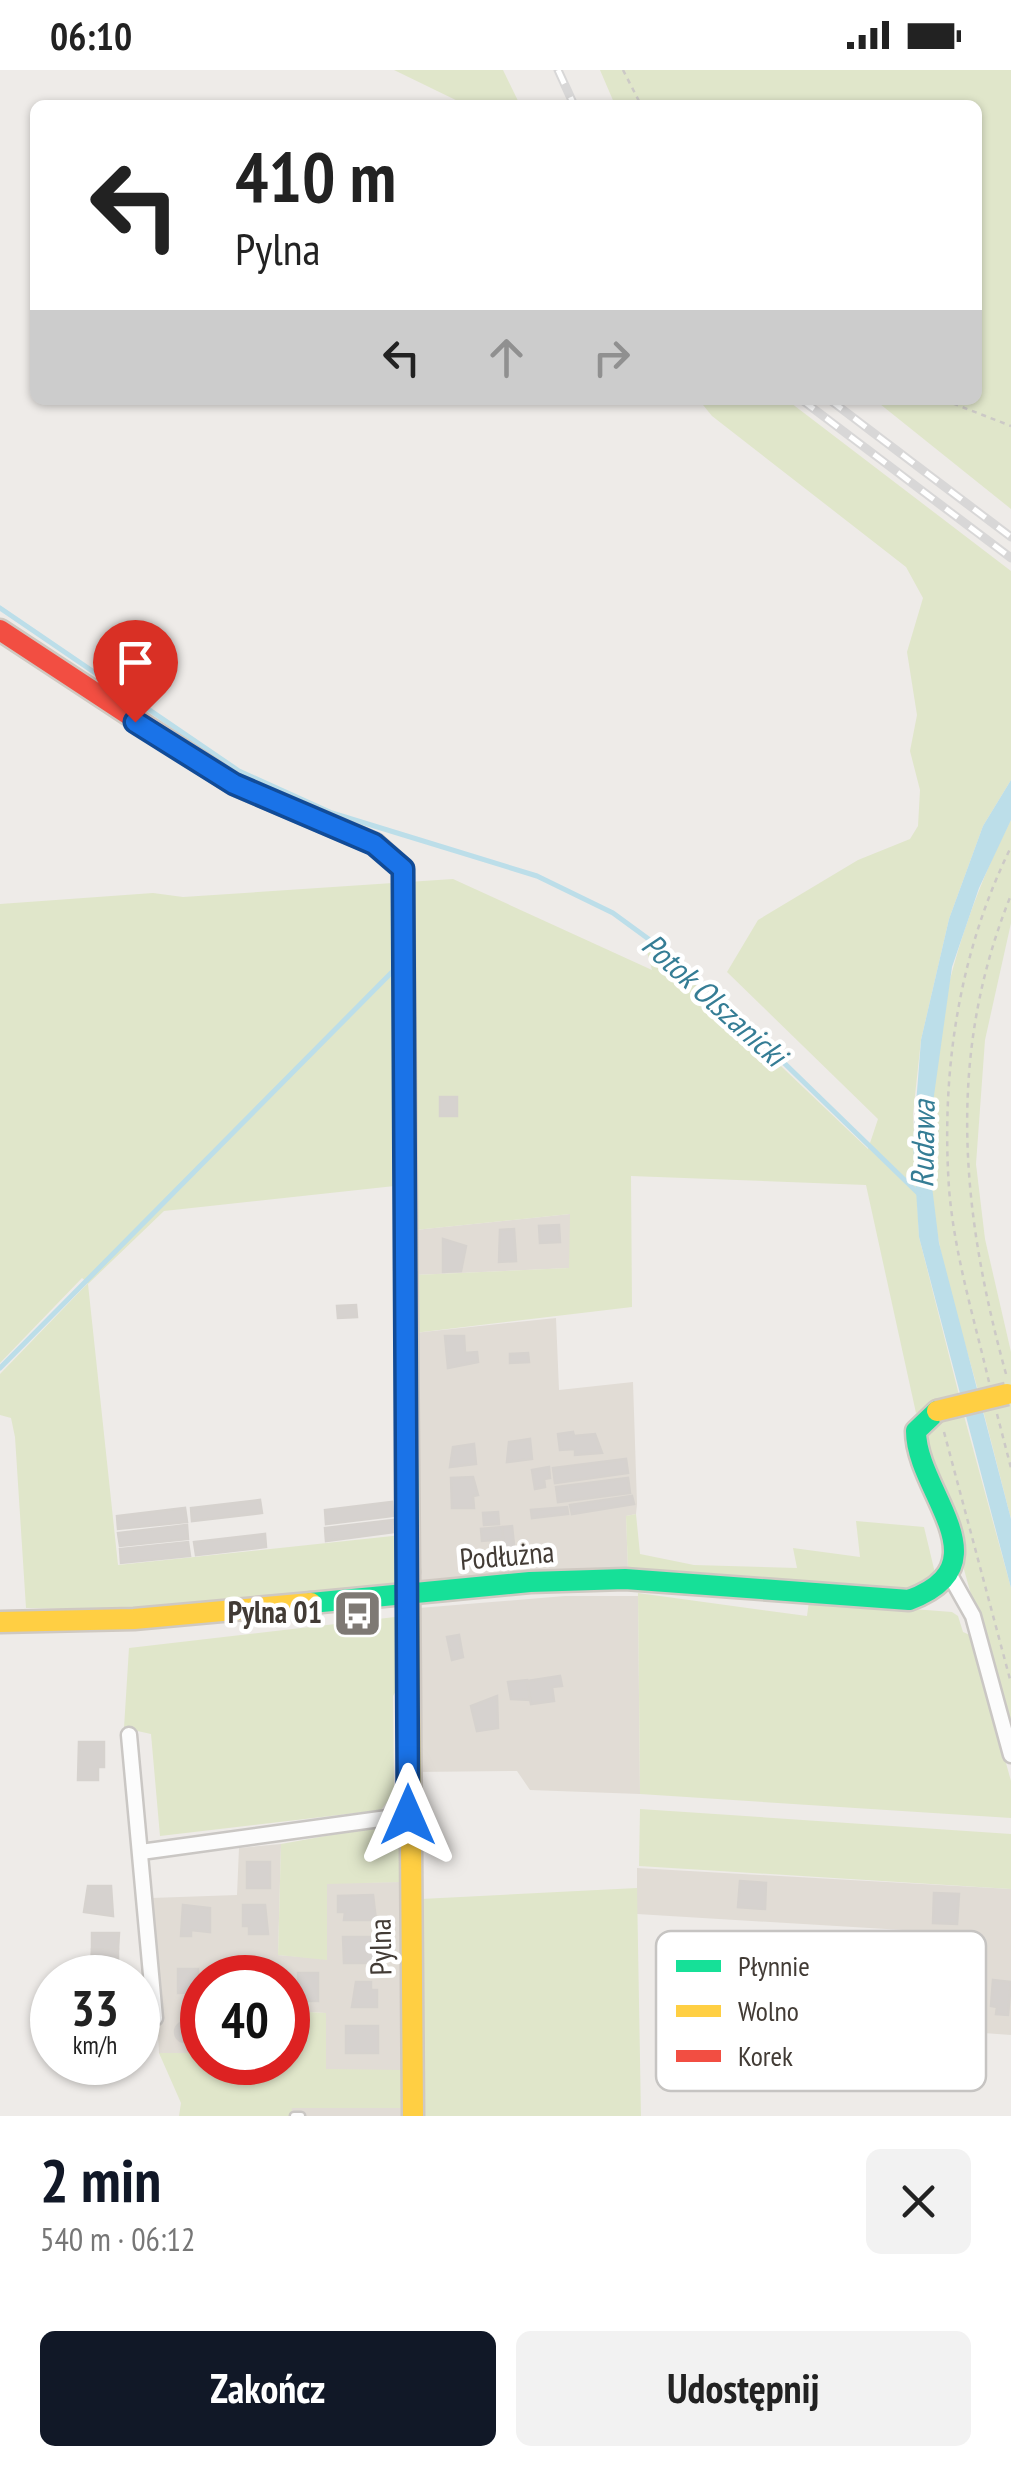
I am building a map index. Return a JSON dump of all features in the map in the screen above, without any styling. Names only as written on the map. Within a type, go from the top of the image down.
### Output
[{"type":"street","name":"Pylna","points":[[0,630],[234,784],[374,844],[403,869],[413,2116]]},
{"type":"street","points":[[1002,1391],[937,1411],[916,1431],[916,1444],[947,1516],[953,1552],[951,1577],[973,1616],[1011,1755]]},
{"type":"street","name":"Podłużna","points":[[0,1622],[119,1623],[530,1582],[620,1579],[909,1600],[935,1595],[951,1577]]},
{"type":"street","points":[[130,1735],[150,1955]]},
{"type":"street","points":[[141,1852],[408,1815]]},
{"type":"path","points":[[623,70],[638,100]]},
{"type":"path","points":[[957,405],[1011,426]]},
{"type":"path","points":[[1002,1391],[949,1189],[949,1075],[966,968],[995,880],[1011,847]]},
{"type":"path","points":[[1011,895],[988,960],[976,1020],[966,1148],[973,1228],[1002,1391],[1011,1468]]},
{"type":"path","points":[[937,1411],[1011,1683]]},
{"type":"shaded area","points":[[570,1214],[570,1268],[414,1275],[415,1230]]},
{"type":"shaded area","points":[[556,1318],[559,1390],[633,1382],[637,1504],[636,1514],[626,1516],[628,1570],[519,1573],[415,1583],[414,1333]]},
{"type":"shaded area","points":[[565,1596],[638,1596],[640,1794],[530,1790],[517,1771],[414,1772],[412,1616],[419,1608]]},
{"type":"shaded area","points":[[281,1844],[278,1955],[180,1955],[180,2053],[160,2053],[160,1955],[154,1955],[151,1898],[237,1895],[239,1848]]},
{"type":"shaded area","points":[[637,1868],[1011,1889],[1011,2035],[986,2033],[986,1931],[919,1931],[637,1914]]},
{"type":"shaded area","points":[[401,1882],[405,2070],[326,2070],[326,2013],[310,2012],[310,1958],[327,1959],[327,1883]]},
{"type":"shaded area","points":[[291,2108],[403,2108],[403,2116],[291,2116]]},
{"type":"green space","points":[[394,70],[503,70],[518,100],[456,100]]},
{"type":"green space","points":[[600,70],[1011,70],[1011,509],[881,405],[982,405],[982,100],[613,100]]},
{"type":"green space","points":[[703,405],[794,405],[1011,571],[1011,780],[983,826],[949,919],[921,1040],[913,1114],[919,1237],[960,1399],[916,1413],[866,1185],[631,1176],[632,1307],[414,1333],[414,1275],[569,1268],[570,1214],[415,1230],[413,1184],[164,1211],[88,1284],[118,1565],[402,1535],[402,1586],[123,1610],[26,1608],[15,1437],[11,1418],[0,1415],[0,1374],[88,1283],[82,1278],[0,1363],[0,904],[153,893],[183,897],[453,879],[652,970],[647,952],[655,946],[868,1149],[878,1119],[727,972],[758,920],[858,860],[910,839],[918,826],[920,790],[910,751],[917,715],[907,652],[923,598],[906,567],[712,416]]},
{"type":"green space","points":[[1011,820],[1011,923],[985,1040],[976,1164],[985,1239],[1011,1352],[1011,1386],[979,1394],[936,1225],[929,1122],[933,1069],[954,965],[989,866]]},
{"type":"green space","points":[[1011,1401],[1011,1519],[982,1406]]},
{"type":"green space","points":[[963,1412],[1011,1588],[1011,1738],[929,1444],[928,1433],[938,1419]]},
{"type":"green space","points":[[636,1514],[640,1554],[694,1565],[797,1568],[793,1548],[860,1557],[856,1521],[924,1527],[935,1573],[929,1587],[865,1589],[628,1570],[626,1516]]},
{"type":"green space","points":[[638,1593],[807,1616],[809,1601],[952,1612],[958,1616],[963,1632],[970,1635],[1011,1781],[1011,1818],[640,1794]]},
{"type":"green space","points":[[395,1617],[400,1684],[393,1696],[394,1792],[381,1810],[160,1836],[151,1734],[124,1728],[129,1648]]},
{"type":"green space","points":[[640,1809],[1011,1834],[1011,1889],[639,1866]]},
{"type":"green space","points":[[387,1825],[401,1831],[401,1882],[327,1884],[327,1960],[310,1958],[310,1955],[278,1955],[281,1844]]},
{"type":"green space","points":[[637,1888],[641,2116],[425,2116],[421,1899]]},
{"type":"green space","points":[[310,2012],[326,2013],[326,2069],[405,2070],[403,2108],[292,2108],[291,2116],[179,2116],[181,2103],[160,2053],[180,2053],[180,2085],[310,2085]]},
{"type":"water","name":"Rudawa","points":[[1011,780],[1011,820],[979,888],[952,967],[931,1117],[930,1170],[939,1243],[1011,1519],[1011,1588],[919,1237],[913,1143],[921,1040],[949,919],[983,826]]},
{"type":"building","points":[[440,1097],[457,1097],[457,1116],[440,1116]]},
{"type":"building","points":[[559,1225],[560,1242],[540,1243],[539,1226]]},
{"type":"building","points":[[514,1229],[516,1261],[499,1262],[500,1230]]},
{"type":"building","points":[[443,1239],[466,1246],[461,1271],[443,1272]]},
{"type":"building","points":[[356,1305],[357,1317],[338,1318],[337,1306]]},
{"type":"building","points":[[445,1336],[464,1336],[465,1353],[477,1352],[478,1362],[448,1368]]},
{"type":"building","points":[[528,1353],[529,1362],[510,1363],[510,1354]]},
{"type":"building","points":[[573,1432],[574,1436],[595,1434],[602,1453],[575,1455],[575,1449],[560,1450],[558,1434]]},
{"type":"building","points":[[530,1439],[532,1459],[507,1462],[509,1442]]},
{"type":"building","points":[[474,1444],[476,1464],[450,1467],[453,1447]]},
{"type":"building","points":[[626,1459],[628,1473],[555,1483],[553,1468]]},
{"type":"building","points":[[549,1467],[550,1478],[544,1479],[545,1487],[535,1489],[532,1470]]},
{"type":"building","points":[[473,1477],[478,1495],[473,1496],[474,1508],[452,1508],[451,1478]]},
{"type":"building","points":[[628,1478],[630,1493],[558,1502],[556,1487]]},
{"type":"building","points":[[632,1496],[634,1504],[572,1514],[570,1505]]},
{"type":"building","points":[[260,1500],[262,1513],[192,1521],[191,1508]]},
{"type":"building","points":[[392,1502],[393,1516],[326,1524],[325,1510]]},
{"type":"building","points":[[567,1507],[568,1514],[532,1518],[531,1510]]},
{"type":"building","points":[[185,1508],[187,1522],[118,1529],[117,1516]]},
{"type":"building","points":[[498,1512],[499,1524],[484,1525],[483,1513]]},
{"type":"building","points":[[394,1520],[395,1532],[326,1541],[325,1528]]},
{"type":"building","points":[[187,1525],[188,1539],[120,1546],[118,1533]]},
{"type":"building","points":[[512,1526],[515,1555],[505,1556],[502,1527]]},
{"type":"building","points":[[502,1527],[503,1539],[482,1541],[481,1529]]},
{"type":"building","points":[[265,1534],[266,1547],[196,1555],[194,1542]]},
{"type":"building","points":[[188,1542],[190,1556],[121,1563],[120,1549]]},
{"type":"building","points":[[459,1635],[463,1657],[452,1660],[447,1637]]},
{"type":"building","points":[[560,1676],[562,1686],[552,1687],[554,1701],[531,1704],[527,1681]]},
{"type":"building","points":[[527,1680],[530,1700],[511,1699],[508,1682]]},
{"type":"building","points":[[497,1696],[498,1728],[477,1731],[471,1706]]},
{"type":"building","points":[[79,1742],[104,1742],[104,1767],[98,1767],[98,1780],[78,1780]]},
{"type":"building","points":[[247,1862],[270,1862],[270,1888],[247,1888]]},
{"type":"building","points":[[740,1881],[766,1883],[765,1909],[738,1907]]},
{"type":"building","points":[[88,1886],[111,1886],[113,1916],[84,1912]]},
{"type":"building","points":[[934,1893],[959,1894],[957,1924],[933,1923]]},
{"type":"building","points":[[373,1895],[376,1920],[344,1920],[345,1912],[338,1912],[338,1896]]},
{"type":"building","points":[[183,1905],[210,1908],[210,1932],[191,1930],[191,1936],[181,1936]]},
{"type":"building","points":[[243,1905],[265,1905],[268,1934],[249,1934],[249,1926],[243,1926]]},
{"type":"building","points":[[92,1933],[119,1933],[118,1949],[92,1949]]},
{"type":"building","points":[[343,1937],[377,1937],[377,1963],[344,1963]]},
{"type":"building","points":[[92,1949],[118,1949],[118,1955],[92,1955]]},
{"type":"building","points":[[310,1973],[318,1973],[318,2001],[310,2001]]},
{"type":"building","points":[[993,1980],[1011,1982],[1008,2015],[996,2014],[997,2007],[991,2006]]},
{"type":"building","points":[[356,1982],[371,1982],[371,1990],[377,1990],[377,2007],[352,2007]]},
{"type":"building","points":[[346,2026],[378,2026],[378,2053],[346,2053]]},
{"type":"waterway","name":"Potok Olszanicki","points":[[0,608],[239,771],[332,813],[537,876],[613,913],[680,962],[919,1194]]},
{"type":"waterway","points":[[0,1368],[395,969]]},
{"type":"railway","points":[[558,70],[572,100]]},
{"type":"railway","points":[[809,405],[1011,558]]},
{"type":"railway","points":[[837,405],[1011,537]]},
{"type":"traffic: fast","points":[[375,844],[403,869],[409,1572]]},
{"type":"traffic: fast","points":[[311,1603],[530,1582],[625,1579],[909,1600],[937,1585],[951,1567],[954,1547],[920,1454],[916,1431],[937,1411]]},
{"type":"traffic: slow","points":[[937,1411],[1007,1394]]},
{"type":"traffic: slow","points":[[409,1572],[413,2116]]},
{"type":"traffic: slow","points":[[0,1622],[134,1619],[311,1603]]},
{"type":"traffic: jam","points":[[0,630],[234,784],[375,844]]},
{"type":"place","name":"Pylna 01","points":[[357,1613]]},
{"type":"route","points":[[135,722],[234,784],[374,844],[403,869],[408,1815]]}]
